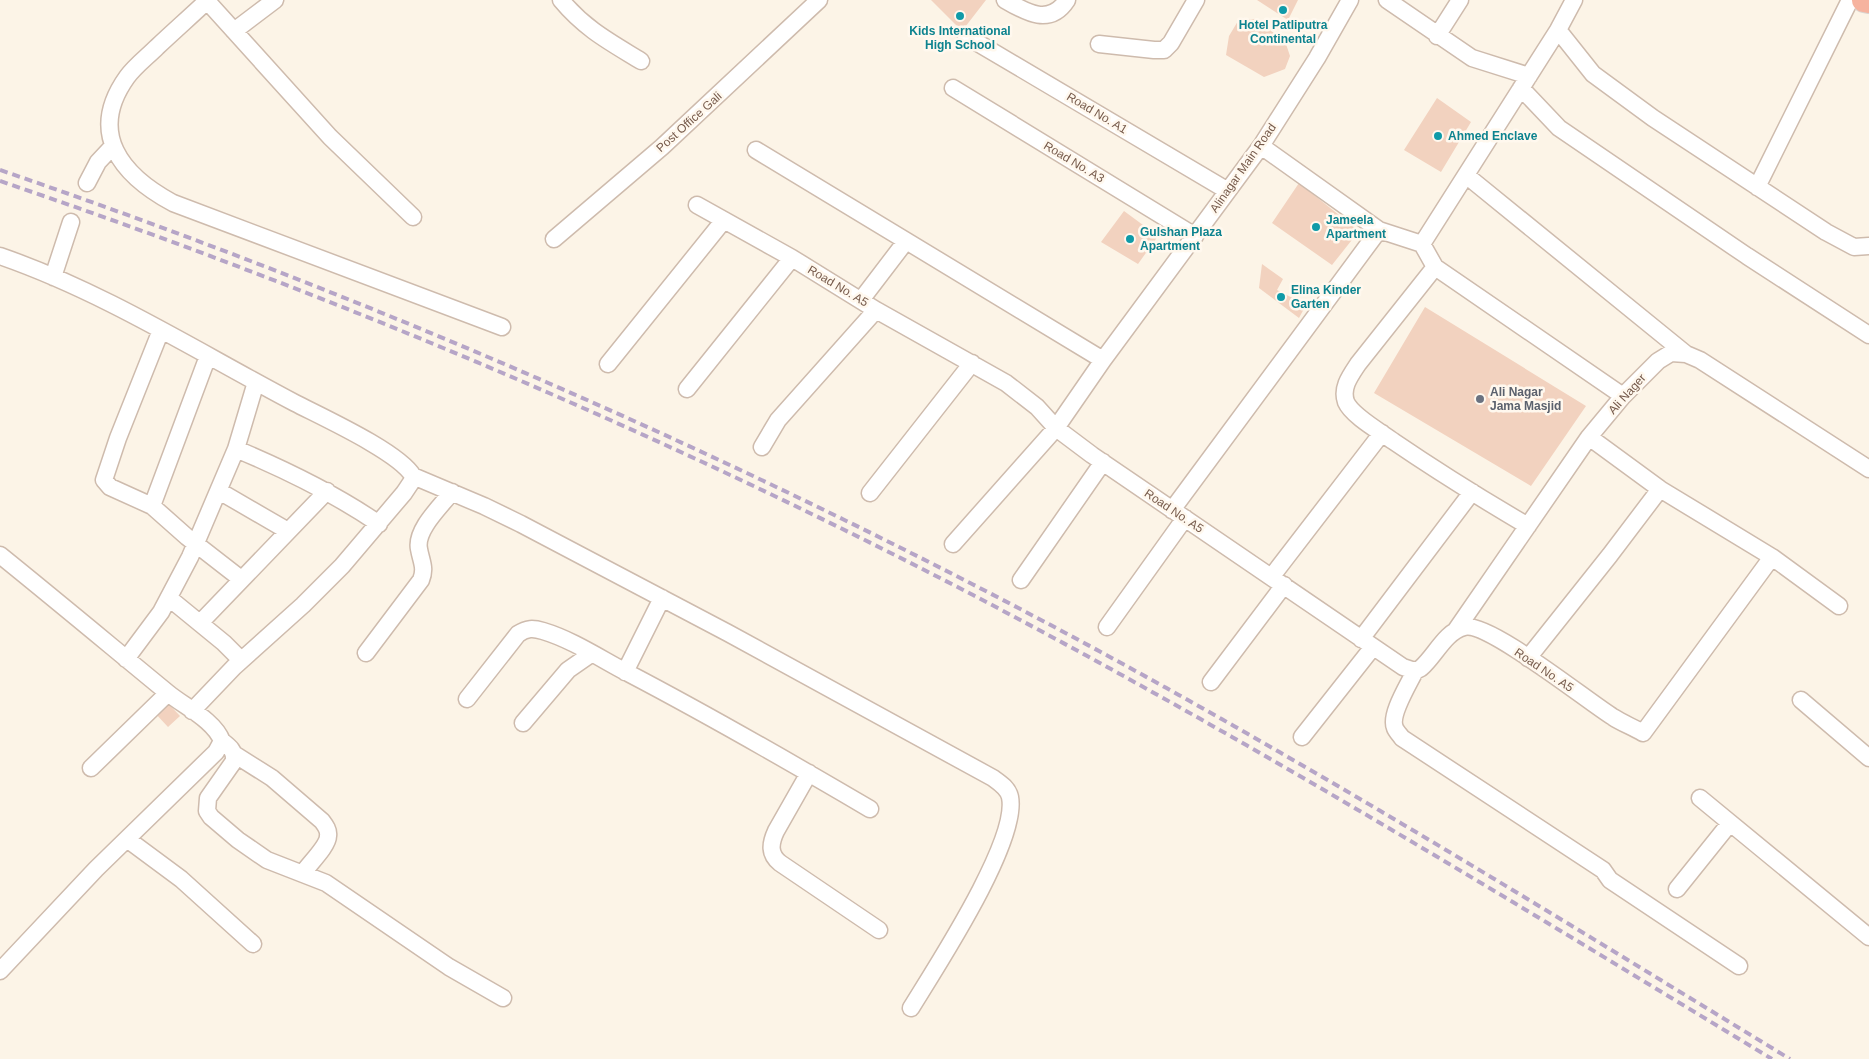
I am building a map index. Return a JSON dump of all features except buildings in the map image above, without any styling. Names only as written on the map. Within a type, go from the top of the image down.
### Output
[{"type":"highway","points":[[1864,0],[1869,1]]},
{"type":"street","points":[[413,217],[330,136],[207,0],[140,63],[128,77],[112,105],[110,119],[111,140],[117,155],[128,170],[144,186],[172,203],[502,327]]},
{"type":"street","points":[[234,30],[275,0]]},
{"type":"street","points":[[561,0],[577,19],[588,28],[641,61]]},
{"type":"street","name":"Post Office Gali","points":[[554,239],[662,147],[819,0]]},
{"type":"street","points":[[1005,0],[1024,11],[1043,16],[1053,14],[1062,8],[1067,0]]},
{"type":"street","points":[[1099,44],[1164,50],[1171,43],[1196,0]]},
{"type":"street","name":"Alinagar Main Road","points":[[953,544],[1056,428],[1103,360],[1261,146],[1317,58],[1350,0]]},
{"type":"street","points":[[1387,0],[1437,36],[1472,58],[1525,82],[1559,128],[1747,256],[1869,335]]},
{"type":"street","points":[[1437,36],[1460,0]]},
{"type":"street","points":[[1422,244],[1558,30],[1574,0]]},
{"type":"street","points":[[1757,187],[1850,0]]},
{"type":"street","points":[[1558,30],[1593,74],[1653,118],[1826,232],[1854,247],[1869,246]]},
{"type":"street","name":"Road No. A1","points":[[966,36],[1228,191]]},
{"type":"street","name":"Road No. A3","points":[[953,88],[1195,236]]},
{"type":"street","points":[[87,184],[98,162],[113,146]]},
{"type":"street","points":[[1261,146],[1379,230],[1422,244],[1435,267],[1623,396]]},
{"type":"street","points":[[756,150],[1103,360]]},
{"type":"street","points":[[1466,176],[1686,354],[1700,360],[1869,469]]},
{"type":"street","name":"Road No. A5","points":[[697,205],[792,258],[876,310],[972,363],[1022,395],[1056,428],[1103,462],[1367,643],[1403,667],[1415,671]]},
{"type":"street","points":[[608,364],[724,220]]},
{"type":"street","points":[[53,277],[72,222]]},
{"type":"street","points":[[1107,627],[1178,514],[1379,230]]},
{"type":"street","points":[[861,300],[906,240]]},
{"type":"street","points":[[0,256],[104,300],[364,440],[400,463],[413,476],[521,524],[662,598],[993,778],[1007,789],[1011,805],[1009,817],[993,863],[966,917],[911,1008]]},
{"type":"street","points":[[687,389],[792,258]]},
{"type":"street","points":[[1435,267],[1348,379],[1344,392],[1347,404],[1382,433],[1528,526]]},
{"type":"street","points":[[762,447],[778,420],[876,310]]},
{"type":"street","points":[[160,330],[121,430],[104,480],[110,487],[152,506],[187,537],[241,579]]},
{"type":"street","name":"Ali Nager","points":[[1456,630],[1589,437],[1623,396],[1658,361],[1671,353],[1686,354]]},
{"type":"street","points":[[152,506],[208,356]]},
{"type":"street","points":[[870,493],[972,363]]},
{"type":"street","points":[[126,659],[169,598],[196,543],[236,449],[256,382]]},
{"type":"street","points":[[1211,682],[1278,581],[1382,433]]},
{"type":"street","points":[[1589,437],[1660,489],[1772,557],[1840,606]]},
{"type":"street","points":[[236,449],[277,466],[327,491],[379,524]]},
{"type":"street","points":[[1021,580],[1103,462]]},
{"type":"street","points":[[192,711],[242,660],[303,605],[342,566],[410,486],[413,476]]},
{"type":"street","points":[[1528,658],[1660,489]]},
{"type":"street","points":[[219,490],[288,531]]},
{"type":"street","points":[[200,623],[327,491]]},
{"type":"street","points":[[366,653],[421,580],[424,573],[424,565],[418,548],[422,530],[452,492]]},
{"type":"street","points":[[1302,737],[1472,492]]},
{"type":"street","points":[[0,555],[220,734],[222,740],[231,748],[234,754],[234,761],[208,798],[207,812],[222,826],[261,856],[279,866],[303,873],[326,883],[449,967],[502,998]]},
{"type":"street","name":"Road No. A5","points":[[1456,630],[1465,626],[1474,626],[1486,632],[1528,658],[1613,717],[1643,733],[1772,557]]},
{"type":"street","points":[[169,598],[242,660]]},
{"type":"street","points":[[625,672],[662,598]]},
{"type":"street","points":[[467,699],[512,641],[524,630],[530,628],[553,634],[754,741],[870,809]]},
{"type":"street","points":[[1456,630],[1426,663],[1415,671],[1394,717],[1394,727],[1402,738],[1603,870],[1610,880],[1739,966]]},
{"type":"street","points":[[523,723],[568,670],[591,654]]},
{"type":"street","points":[[92,768],[168,693]]},
{"type":"street","points":[[1801,700],[1869,758]]},
{"type":"street","points":[[0,972],[127,839],[216,752],[222,740]]},
{"type":"street","points":[[234,754],[272,778],[322,821],[327,828],[328,836],[326,843],[303,873]]},
{"type":"street","points":[[809,773],[772,839],[771,852],[780,863],[879,930]]},
{"type":"street","points":[[1700,798],[1869,937]]},
{"type":"street","points":[[1678,889],[1730,823]]},
{"type":"street","points":[[127,839],[181,879],[254,944]]},
{"type":"railway","points":[[0,170],[248,260],[494,359],[735,467],[854,525],[1077,639],[1283,754],[1790,1059]]},
{"type":"railway","points":[[0,181],[248,270],[493,369],[614,422],[853,534],[971,594],[1175,704],[1475,879],[1772,1059]]},
{"type":"place","name":"Hotel Patliputra Continental","points":[[1283,10]]},
{"type":"place","name":"Kids International High School","points":[[960,16]]},
{"type":"place","name":"Ahmed Enclave","points":[[1438,136]]},
{"type":"place","name":"Jameela Apartment","points":[[1316,227]]},
{"type":"place","name":"Gulshan Plaza Apartment","points":[[1130,239]]},
{"type":"place","name":"Elina Kinder Garten","points":[[1281,297]]},
{"type":"place","name":"Ali Nagar Jama Masjid","points":[[1480,399]]}]
